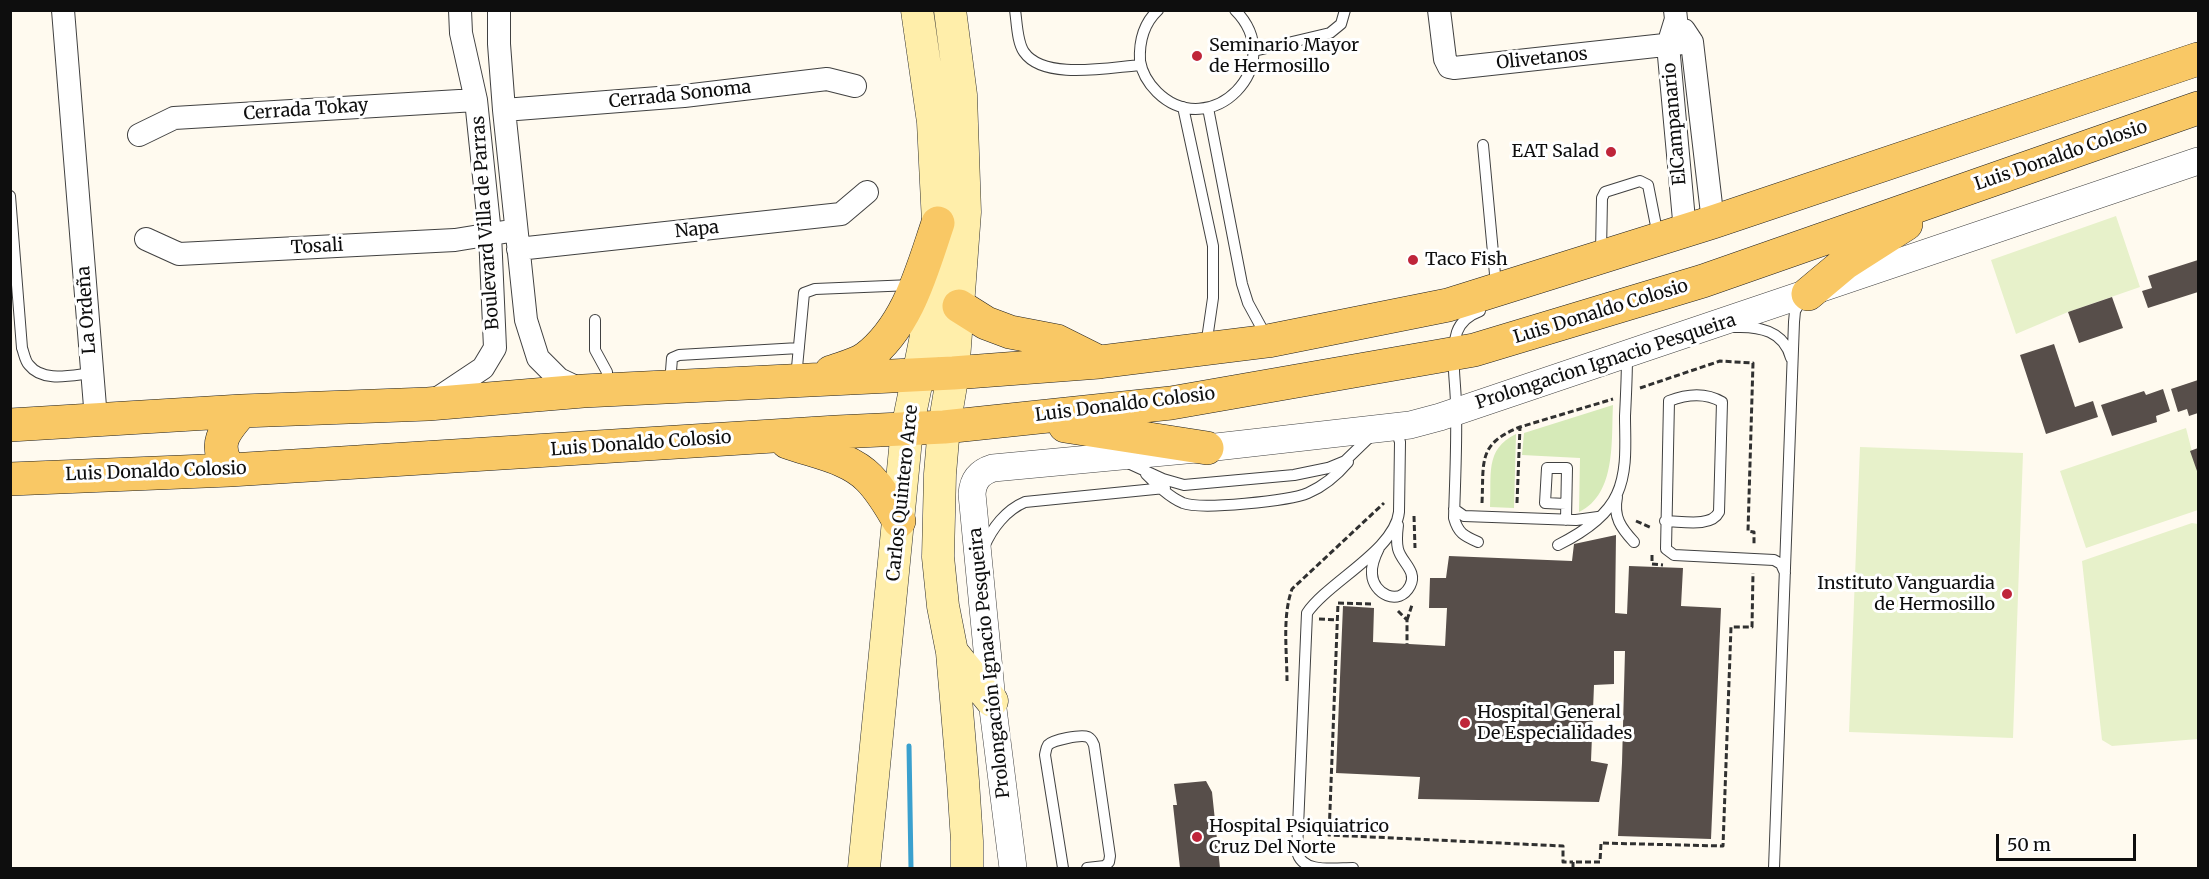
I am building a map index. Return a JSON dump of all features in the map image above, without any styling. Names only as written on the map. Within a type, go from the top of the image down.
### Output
[{"type":"main road","name":"Carlos Quintero Arce","points":[[864,868],[907,429],[925,341],[936,266],[938,223],[933,122],[917,10]]},
{"type":"main road","name":"Carlos Quintero Arce","points":[[950,10],[961,95],[965,212],[953,373],[944,427],[938,510],[938,557],[943,606],[952,652],[963,781],[967,868]]},
{"type":"main road","points":[[10,425],[242,411],[428,404],[596,390],[953,373],[1099,362],[1268,341],[1448,305],[1492,299],[1598,258],[1686,231],[2199,59]]},
{"type":"main road","name":"Luis Donaldo Colosio","points":[[10,479],[230,470],[944,427],[1171,403],[1474,350],[1703,281],[2199,108]]},
{"type":"main road","points":[[1808,294],[1845,263],[1901,228],[1941,198]]},
{"type":"main road","points":[[799,382],[864,359],[883,342],[898,322],[915,285],[938,223]]},
{"type":"main road","points":[[959,306],[986,323],[1010,332],[1056,341],[1099,362]]},
{"type":"main road","points":[[230,470],[224,461],[220,442],[242,411]]},
{"type":"main road","points":[[1009,419],[1207,448]]},
{"type":"main road","points":[[771,436],[845,461],[868,476],[883,494],[899,521]]},
{"type":"main road","points":[[952,652],[992,701]]},
{"type":"street","name":"La Ordeña","points":[[63,10],[92,373]]},
{"type":"street","name":"Boulevard Villa de Parras","points":[[428,404],[483,368],[495,348],[490,234],[476,100],[461,33],[460,10]]},
{"type":"street","name":"Boulevard Villa de Parras","points":[[499,10],[504,110],[526,320],[538,358],[559,379],[596,390]]},
{"type":"street","name":"Olivetanos","points":[[1439,10],[1445,59],[1449,67],[1454,68],[1692,42]]},
{"type":"street","name":"ElCampanario","points":[[1675,15],[1668,45],[1686,231]]},
{"type":"street","name":"ElCampanario","points":[[1675,15],[1692,42],[1686,231]]},
{"type":"street","name":"Cerrada Sonoma","points":[[504,110],[684,96],[827,79],[855,86]]},
{"type":"street","name":"Cerrada Tokay","points":[[139,135],[174,118],[476,100]]},
{"type":"street","name":"Prolongacion Ignacio Pesqueira","points":[[993,468],[1207,448],[1410,425],[1456,412],[1705,329],[2199,161]]},
{"type":"street","name":"Napa","points":[[490,234],[517,240],[841,214],[867,192]]},
{"type":"street","name":"Tosali","points":[[146,239],[178,254],[455,240],[490,234]]},
{"type":"street","points":[[92,373],[96,419]]},
{"type":"street","name":"Prolongación Ignacio Pesqueira","points":[[993,468],[981,474],[973,487],[992,701],[1012,868]]},
{"type":"lane","points":[[1016,10],[1024,51],[1039,66],[1059,71],[1141,65]]},
{"type":"lane","points":[[1158,10],[1143,31],[1139,48],[1141,65],[1149,84],[1164,99],[1183,107],[1208,108],[1230,98],[1246,81],[1252,66],[1254,51],[1251,33],[1243,18],[1235,10]]},
{"type":"lane","points":[[1254,51],[1330,33],[1341,24],[1346,10]]},
{"type":"lane","points":[[1183,107],[1213,246],[1213,298],[1205,350]]},
{"type":"lane","points":[[1208,108],[1242,284],[1248,303],[1268,341]]},
{"type":"lane","points":[[1478,542],[1457,531],[1454,518],[1455,353],[1457,333],[1461,323],[1492,299],[1482,145]]},
{"type":"lane","points":[[1566,280],[1598,258],[1602,198],[1605,192],[1640,181],[1648,185],[1686,231]]},
{"type":"lane","name":"La Ordeña","points":[[10,196],[22,348],[27,364],[39,374],[53,376],[92,373]]},
{"type":"lane","points":[[1213,246],[1234,244]]},
{"type":"lane","points":[[799,382],[799,348],[804,293],[815,289],[915,285]]},
{"type":"lane","points":[[1774,868],[1795,311],[1808,294]]},
{"type":"lane","points":[[595,320],[595,350],[607,372],[596,390]]},
{"type":"lane","points":[[1705,329],[1746,327],[1770,332],[1785,343],[1793,365]]},
{"type":"lane","points":[[670,387],[672,358],[679,355],[799,348]]},
{"type":"lane","points":[[1627,355],[1624,463],[1615,515],[1624,532],[1634,542]]},
{"type":"lane","points":[[1665,521],[1709,521],[1719,512],[1722,402],[1715,398],[1689,395],[1669,401],[1665,521],[1666,549],[1674,555],[1774,560],[1782,564],[1786,573]]},
{"type":"lane","points":[[1140,468],[1162,489],[1184,504],[1289,498],[1306,494],[1332,479],[1377,430],[1393,432],[1398,436],[1400,442],[1398,550],[1412,573],[1412,585],[1403,595],[1393,597],[1382,594],[1375,587],[1372,575],[1374,553]]},
{"type":"lane","points":[[979,559],[985,544],[1003,517],[1014,507],[1025,502],[1294,475],[1328,468],[1345,461],[1357,451]]},
{"type":"lane","points":[[1114,456],[1163,479],[1184,485]]},
{"type":"lane","points":[[1558,545],[1575,536],[1600,516],[1617,495]]},
{"type":"lane","points":[[1566,504],[1566,520]]},
{"type":"lane","points":[[1454,509],[1464,516],[1566,520],[1586,520],[1600,516]]},
{"type":"lane","points":[[1353,868],[1312,867],[1303,864],[1298,859],[1307,613],[1313,605],[1374,553],[1392,533],[1398,520]]},
{"type":"lane","points":[[1774,560],[1782,556],[1787,548]]},
{"type":"lane","points":[[1374,553],[1393,552],[1401,556]]},
{"type":"lane","points":[[1063,868],[1046,748],[1050,743],[1058,740],[1085,736],[1094,745],[1110,856],[1110,862],[1106,866],[1087,868]]},
{"type":"path","points":[[1377,604],[1338,603],[1329,835],[1563,846],[1563,862],[1600,862],[1601,843],[1723,846],[1731,627],[1752,627],[1754,532],[1748,531],[1753,363],[1720,361],[1640,388],[1640,397]]},
{"type":"path","points":[[1481,511],[1486,451],[1491,443],[1502,434],[1520,427],[1618,398]]},
{"type":"path","points":[[1517,513],[1520,427]]},
{"type":"path","points":[[1632,514],[1636,520],[1653,528]]},
{"type":"path","points":[[1652,550],[1652,562]]},
{"type":"path","points":[[1395,610],[1401,612],[1407,620],[1407,644]]},
{"type":"path","points":[[1573,862],[1573,868]]},
{"type":"green space","points":[[2116,216],[2140,287],[2068,312],[2016,334],[1991,260]]},
{"type":"green space","points":[[1613,405],[1610,464],[1606,479],[1591,504],[1579,512],[1580,458],[1522,455],[1524,433]]},
{"type":"green space","points":[[2186,428],[2198,475],[2198,510],[2086,548],[2060,471]]},
{"type":"green space","points":[[1516,434],[1514,508],[1490,507],[1494,456],[1506,440]]},
{"type":"green space","points":[[1860,447],[2023,453],[2013,738],[1849,732]]},
{"type":"green space","points":[[2192,523],[2198,524],[2198,739],[2112,746],[2102,740],[2082,561]]},
{"type":"building","points":[[2198,260],[2198,292],[2148,308],[2142,291],[2152,288],[2148,276]]},
{"type":"building","points":[[2112,297],[2123,328],[2079,343],[2068,312]]},
{"type":"building","points":[[2054,344],[2075,407],[2093,401],[2098,417],[2046,434],[2020,355]]},
{"type":"building","points":[[2198,380],[2198,413],[2189,416],[2187,409],[2178,412],[2171,389]]},
{"type":"building","points":[[2163,389],[2170,411],[2156,416],[2157,422],[2112,436],[2101,405],[2144,391],[2146,395]]},
{"type":"building","points":[[2198,448],[2198,470],[2197,471],[2190,451]]},
{"type":"building","name":"Hospital General De Especialidades","points":[[1616,535],[1615,613],[1627,614],[1629,566],[1683,568],[1681,606],[1721,608],[1711,839],[1618,836],[1625,651],[1614,651],[1614,684],[1594,685],[1591,761],[1608,764],[1599,802],[1418,799],[1420,777],[1336,773],[1343,606],[1374,608],[1373,642],[1445,646],[1447,608],[1429,608],[1430,578],[1446,578],[1449,556],[1572,561],[1574,544]]},
{"type":"building","name":"Hospital Psiquiatrico Cruz Del Norte","points":[[1206,781],[1212,792],[1220,868],[1180,868],[1173,805],[1177,805],[1174,784]]},
{"type":"waterway","points":[[909,746],[911,868]]},
{"type":"place","name":"Seminario Mayor de Hermosillo","points":[[1197,56]]},
{"type":"place","name":"EAT Salad","points":[[1611,152]]},
{"type":"place","name":"Taco Fish","points":[[1413,260]]},
{"type":"place","name":"Instituto Vanguardia de Hermosillo","points":[[2007,594]]},
{"type":"place","name":"Hospital General De Especialidades","points":[[1465,723]]},
{"type":"place","name":"Hospital Psiquiatrico Cruz Del Norte","points":[[1197,837]]}]
